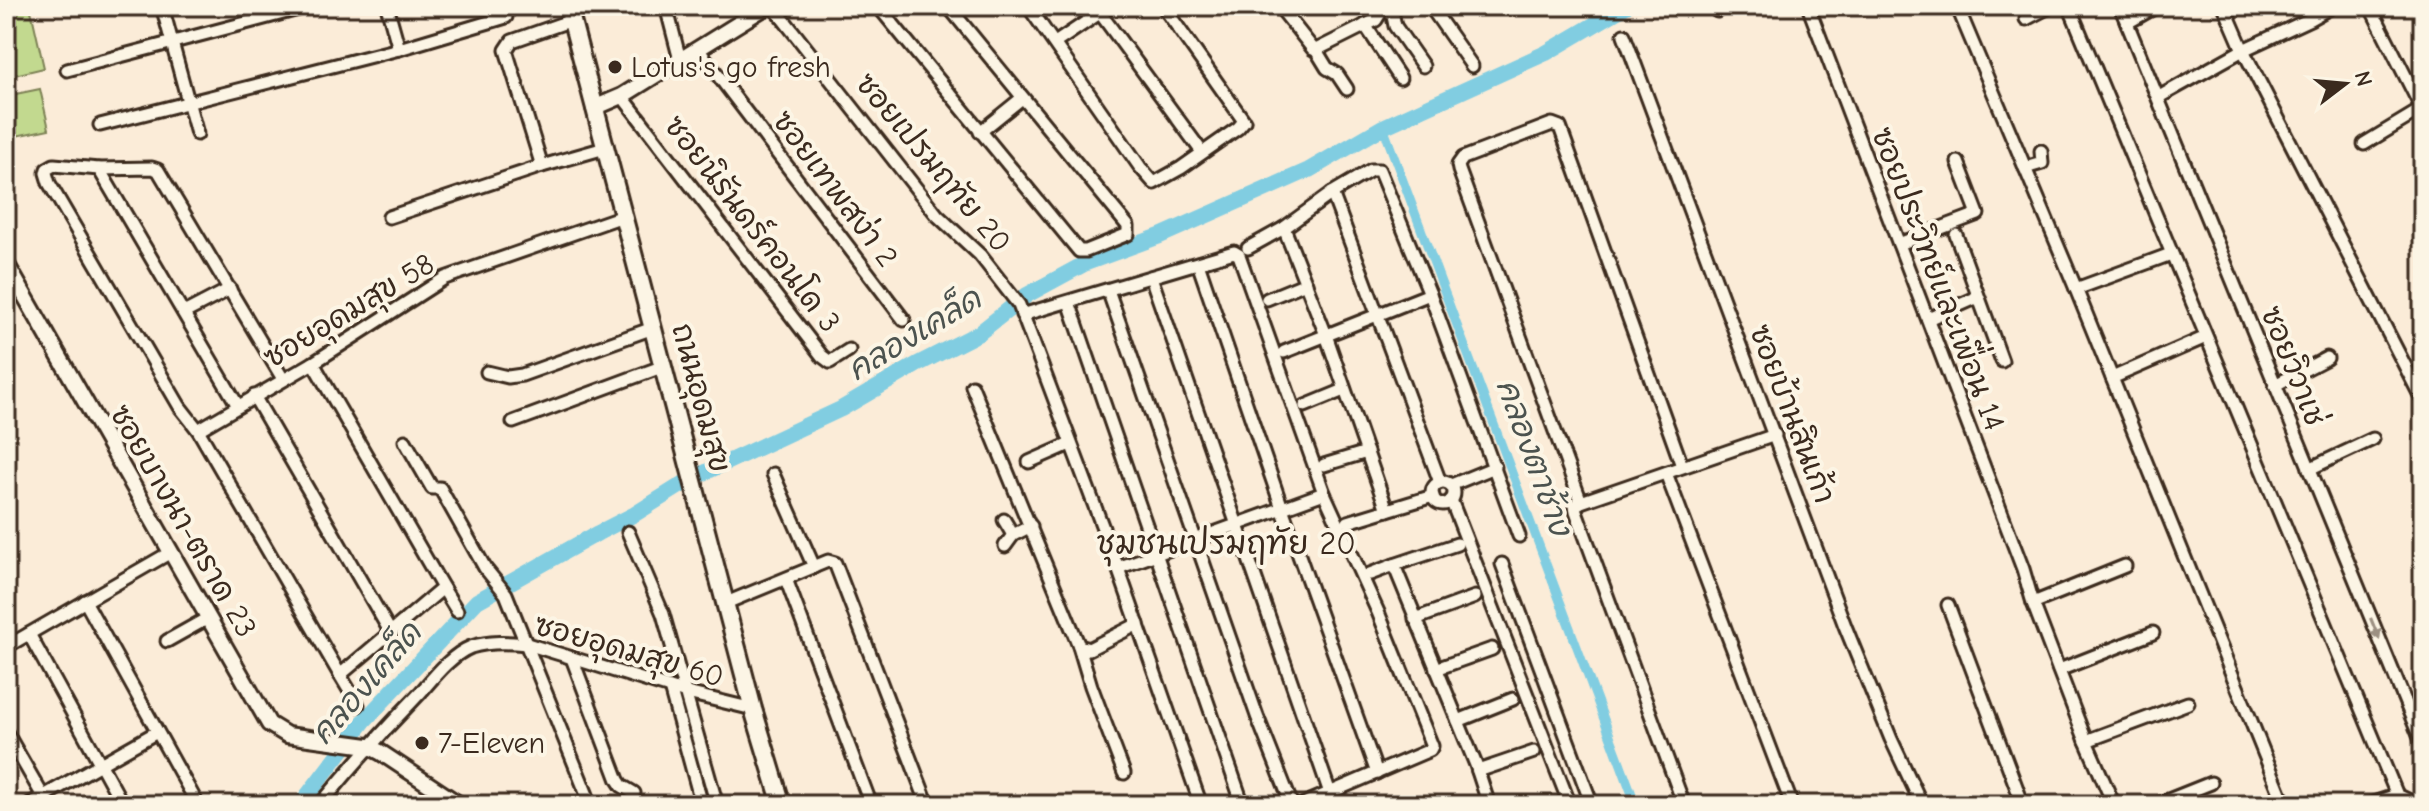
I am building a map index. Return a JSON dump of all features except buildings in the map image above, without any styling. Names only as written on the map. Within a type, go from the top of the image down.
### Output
[{"type":"main road","name":"ถนนอุดมสุข","points":[[570,13],[753,709],[782,805]]},
{"type":"street","points":[[162,6],[197,134]]},
{"type":"street","points":[[67,70],[310,6]]},
{"type":"street","points":[[387,6],[399,49]]},
{"type":"street","points":[[666,6],[680,60]]},
{"type":"street","points":[[594,108],[622,96],[767,6]]},
{"type":"street","name":"ซอยเปรมฤทัย 20","points":[[773,6],[937,215],[980,255],[1019,306],[1118,568],[1201,805]]},
{"type":"street","points":[[878,6],[1079,251],[1128,234],[1128,226],[948,6]]},
{"type":"street","points":[[1028,6],[1154,183],[1244,121],[1163,6]]},
{"type":"street","points":[[1279,6],[1347,89]]},
{"type":"street","points":[[1316,50],[1376,20],[1379,15],[1376,6]]},
{"type":"street","points":[[1391,6],[1395,26],[1423,66]]},
{"type":"street","points":[[1430,6],[1472,66]]},
{"type":"street","name":"ซอยประวิทย์และเพื่อน 14","points":[[1808,6],[2023,569],[2033,603],[2114,805]]},
{"type":"street","points":[[1957,6],[2076,289],[2285,805]]},
{"type":"street","points":[[2026,19],[2051,6]]},
{"type":"street","points":[[2069,6],[2397,795],[2418,805]]},
{"type":"street","name":"ซอยวิวาเช่","points":[[2120,6],[2423,745]]},
{"type":"street","points":[[2127,23],[2157,6]]},
{"type":"street","points":[[2224,6],[2243,50],[2423,401]]},
{"type":"street","points":[[2159,97],[2243,50],[2333,6]]},
{"type":"street","points":[[2364,144],[2423,110],[2370,6]]},
{"type":"street","points":[[1055,43],[1102,8],[1202,152]]},
{"type":"street","points":[[542,166],[506,50],[512,41],[570,13]]},
{"type":"street","points":[[100,125],[399,49],[506,17]]},
{"type":"street","points":[[1365,25],[1400,78]]},
{"type":"street","name":"ซอยบ้านสินเก้า","points":[[1624,35],[1848,635],[1922,805]]},
{"type":"street","name":"ซอยเทพสง่า 2","points":[[698,49],[904,320]]},
{"type":"street","name":"ซอยนิรันดร์คอนโด 3","points":[[622,96],[822,356],[830,362],[849,350]]},
{"type":"street","points":[[980,132],[1022,98]]},
{"type":"street","points":[[1581,502],[1458,165],[1463,158],[1552,124],[1560,127],[1682,466]]},
{"type":"street","points":[[389,217],[605,148]]},
{"type":"street","points":[[2025,168],[2042,163],[2041,151]]},
{"type":"street","points":[[1899,244],[1978,214],[1958,162]]},
{"type":"street","points":[[283,379],[158,170],[54,165],[47,169],[49,183],[117,301],[180,407],[198,430],[358,705]]},
{"type":"street","points":[[99,169],[238,406]]},
{"type":"street","points":[[1248,248],[1284,228],[1332,193],[1371,170],[1379,170],[1430,294],[1519,536]]},
{"type":"street","points":[[1332,193],[1446,483],[1454,492],[1451,500],[1570,805]]},
{"type":"street","name":"ซอยอุดมสุข 58","points":[[198,430],[313,363],[445,278],[623,216]]},
{"type":"street","points":[[1284,228],[1326,335],[1387,510]]},
{"type":"street","points":[[1956,235],[2002,361]]},
{"type":"street","points":[[1019,306],[1069,302],[1234,252],[1239,255],[1324,493],[1378,612],[1432,744],[1430,750],[1301,805]]},
{"type":"street","points":[[2076,289],[2171,254]]},
{"type":"street","name":"ซอยบางนา-ตราด 23","points":[[6,263],[269,724],[287,735],[363,745]]},
{"type":"street","points":[[1198,263],[1377,773]]},
{"type":"street","points":[[1151,277],[1330,793]]},
{"type":"street","points":[[1267,299],[1306,283]]},
{"type":"street","points":[[184,313],[230,289]]},
{"type":"street","points":[[1108,290],[1257,716],[1292,805]]},
{"type":"street","points":[[1284,352],[1430,294]]},
{"type":"street","points":[[1928,319],[1978,297]]},
{"type":"street","points":[[1069,302],[1243,805]]},
{"type":"street","points":[[487,372],[508,377],[522,375],[653,328]]},
{"type":"street","points":[[2112,378],[2206,337]]},
{"type":"street","points":[[2275,385],[2327,358]]},
{"type":"street","points":[[313,363],[457,611]]},
{"type":"street","points":[[513,422],[664,366]]},
{"type":"street","points":[[972,386],[1079,646],[1124,773]]},
{"type":"street","points":[[1305,406],[1344,390]]},
{"type":"street","points":[[254,396],[391,633]]},
{"type":"street","points":[[1684,805],[1575,506],[1775,435]]},
{"type":"street","points":[[2309,469],[2373,439]]},
{"type":"street","points":[[405,441],[432,488],[440,488],[485,568],[503,588],[591,805]]},
{"type":"street","points":[[1029,462],[1070,444]]},
{"type":"street","points":[[1324,465],[1367,452]]},
{"type":"street","points":[[1433,496],[1435,485],[1495,467]]},
{"type":"street","points":[[1666,473],[1792,805]]},
{"type":"street","points":[[773,474],[814,567]]},
{"type":"street","points":[[1118,568],[1324,493]]},
{"type":"street","points":[[1348,522],[1433,496]]},
{"type":"street","points":[[1433,496],[1441,504],[1451,500]]},
{"type":"street","points":[[1004,520],[1013,535]]},
{"type":"street","points":[[1005,546],[1013,535],[1031,526]]},
{"type":"street","points":[[628,532],[663,614],[717,805]]},
{"type":"street","points":[[1370,574],[1457,544]]},
{"type":"street","points":[[6,647],[171,552]]},
{"type":"street","points":[[726,603],[828,561],[835,563],[928,805]]},
{"type":"street","points":[[1502,564],[1592,805]]},
{"type":"street","points":[[1394,565],[1489,805]]},
{"type":"street","points":[[2033,603],[2125,566]]},
{"type":"street","points":[[786,579],[871,805]]},
{"type":"street","points":[[340,675],[443,588]]},
{"type":"street","points":[[1415,619],[1475,597]]},
{"type":"street","points":[[85,601],[198,805]]},
{"type":"street","points":[[1948,605],[2023,805]]},
{"type":"street","points":[[167,641],[208,618]]},
{"type":"street","points":[[1079,646],[1089,649],[1138,624]]},
{"type":"street","points":[[2059,670],[2153,633]]},
{"type":"street","points":[[29,634],[123,805]]},
{"type":"street","name":"ซอยอุดมสุข 60","points":[[320,805],[363,745],[462,652],[483,644],[527,644],[687,693],[753,709]]},
{"type":"street","points":[[1436,669],[1492,649]]},
{"type":"street","points":[[572,658],[618,780],[634,793]]},
{"type":"street","points":[[670,688],[702,805]]},
{"type":"street","points":[[1458,721],[1513,699]]},
{"type":"street","points":[[2086,741],[2188,703]]},
{"type":"street","points":[[6,732],[46,801]]},
{"type":"street","points":[[28,805],[46,801],[157,732]]},
{"type":"street","points":[[363,745],[380,752],[460,805]]},
{"type":"street","points":[[1478,771],[1534,752]]},
{"type":"street","points":[[2156,805],[2211,783]]},
{"type":"street","points":[[2367,805],[2397,795]]},
{"type":"green space","points":[[6,6],[30,6],[44,68],[6,77]]},
{"type":"green space","points":[[40,89],[49,129],[16,136],[6,129],[6,96]]},
{"type":"waterway","name":"คลองเคล็ด","points":[[300,805],[365,720],[477,601],[635,514],[691,479],[841,409],[979,333],[1027,295],[1086,263],[1160,236],[1309,170],[1383,127],[1546,53],[1626,6]]},
{"type":"waterway","name":"คลองตาช้าง","points":[[1383,127],[1636,805]]},
{"type":"place","name":"Lotus's go fresh","points":[[615,67]]},
{"type":"place","name":"7-Eleven","points":[[422,743]]},
{"type":"district","name":"ชุมชนเปรมฤทัย 20","points":[[1226,543]]}]
